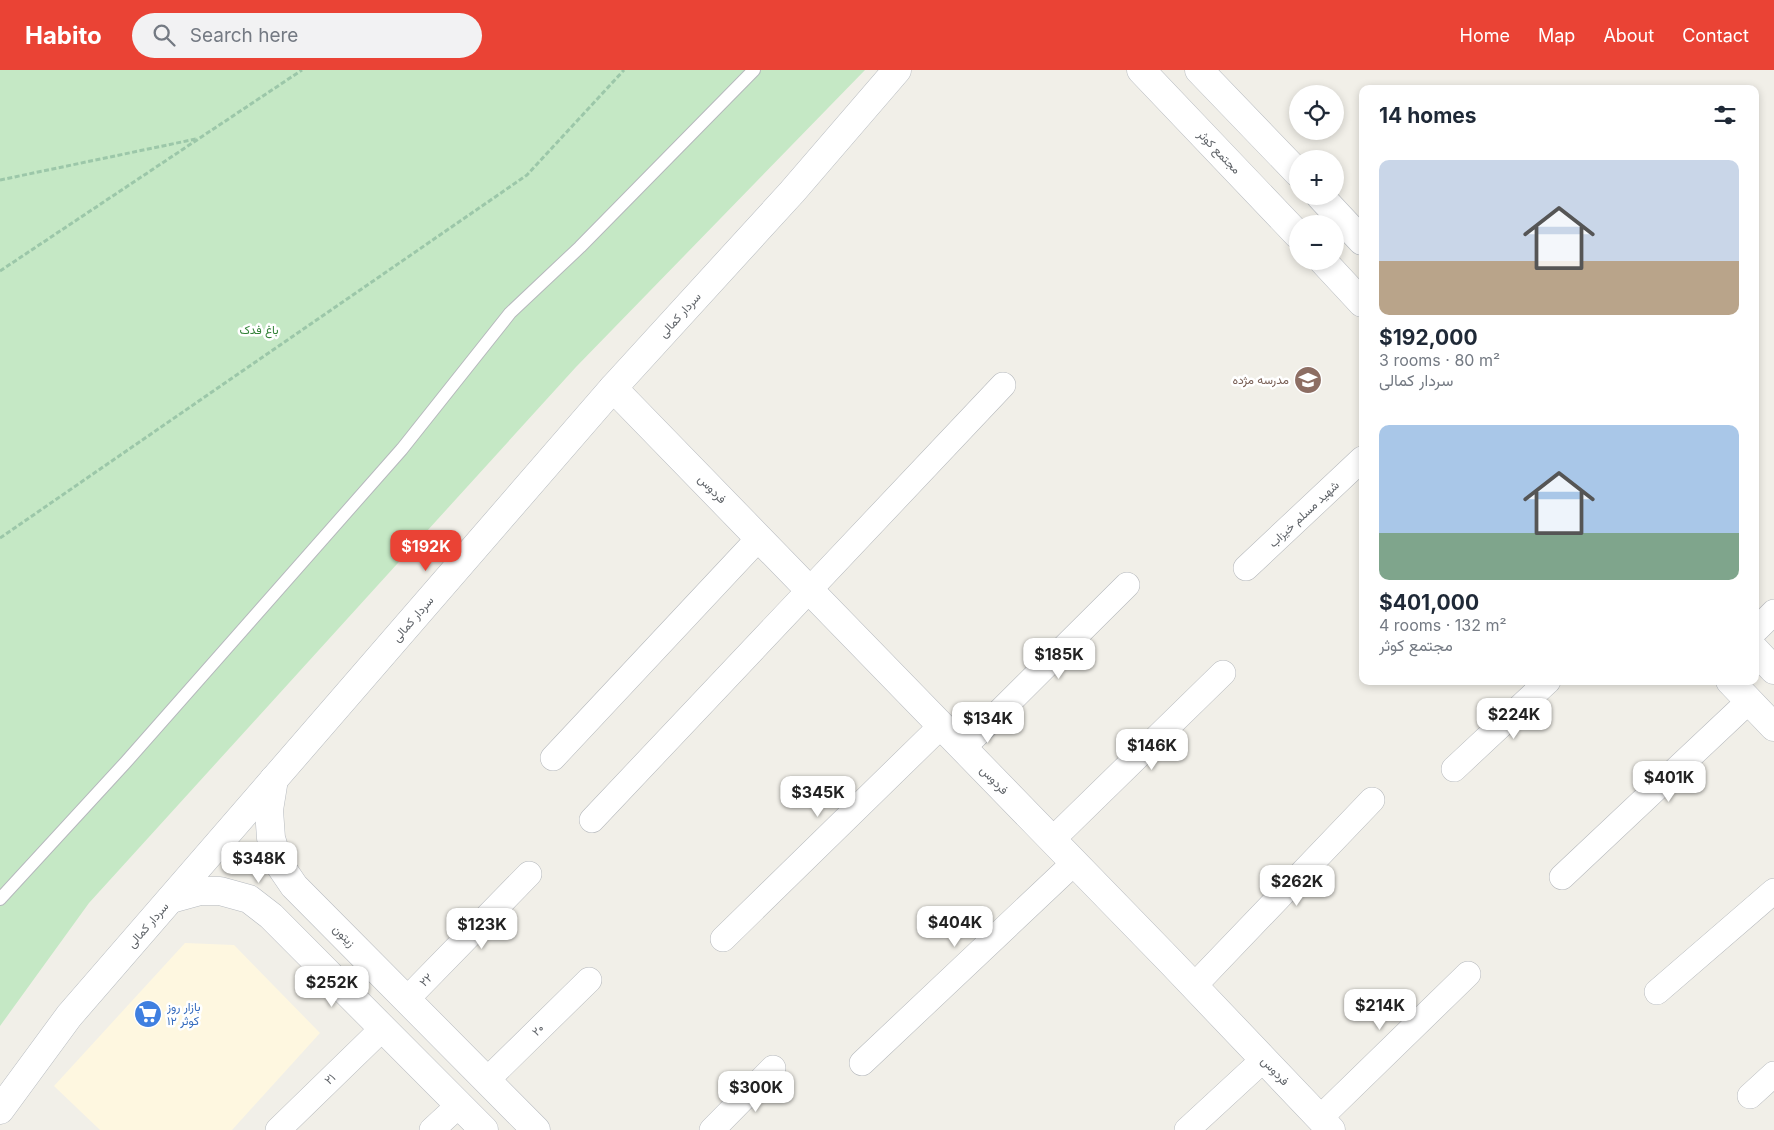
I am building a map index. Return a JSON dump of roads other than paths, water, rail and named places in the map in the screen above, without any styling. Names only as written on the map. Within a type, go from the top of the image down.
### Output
[{"type":"street","name":"سردار کمالی","points":[[0,1110],[69,1016],[613,388],[792,192],[897,70]]},
{"type":"street","name":"مجتمع کوثر","points":[[1141,70],[1289,226]]},
{"type":"street","points":[[1199,70],[1289,164]]},
{"type":"street","points":[[1263,199],[1289,175]]},
{"type":"street","points":[[1328,205],[1359,238]]},
{"type":"street","points":[[1331,270],[1359,300]]},
{"type":"street","points":[[592,820],[1003,385]]},
{"type":"street","name":"فردوس","points":[[613,388],[1075,862],[1325,1124]]},
{"type":"street","name":"شهید مسلم خیزاب","points":[[1246,568],[1359,462]]},
{"type":"street","points":[[553,758],[759,538]]},
{"type":"street","points":[[963,748],[1127,584]]},
{"type":"street","points":[[1759,627],[1774,612]]},
{"type":"street","points":[[1759,654],[1774,670]]},
{"type":"street","points":[[1052,840],[1223,673]]},
{"type":"street","points":[[1454,768],[1544,685]]},
{"type":"street","points":[[1734,685],[1774,727]]},
{"type":"street","points":[[1562,877],[1749,701]]},
{"type":"street","points":[[723,939],[942,726]]},
{"type":"street","name":"زیتون","points":[[274,780],[269,810],[271,838],[279,864],[294,886],[536,1130]]},
{"type":"street","points":[[1194,986],[1372,800]]},
{"type":"street","points":[[862,1064],[1075,862]]},
{"type":"street","name":"۲۲","points":[[407,999],[529,874]]},
{"type":"street","points":[[271,916],[275,897],[294,886]]},
{"type":"street","points":[[171,899],[200,892],[220,890],[249,899],[271,916],[484,1130]]},
{"type":"street","points":[[1657,992],[1774,891]]},
{"type":"street","points":[[1325,1124],[1468,974]]},
{"type":"street","name":"۲۰","points":[[487,1080],[589,980]]},
{"type":"street","name":"۲۱","points":[[278,1130],[383,1028]]},
{"type":"street","points":[[1187,1130],[1264,1059]]},
{"type":"street","points":[[712,1130],[773,1068]]},
{"type":"street","points":[[1750,1096],[1774,1074]]},
{"type":"street","points":[[432,1130],[459,1105]]},
{"type":"lane","points":[[0,899],[126,762],[402,449],[510,313],[580,247],[754,70]]},
{"type":"place","name":"مدرسه مژده","points":[[1308,380]]},
{"type":"place","name":"بازار روز کوثر ١٢","points":[[148,1014]]},
{"type":"park label","name":"باغ فدک","points":[[259,330]]}]
